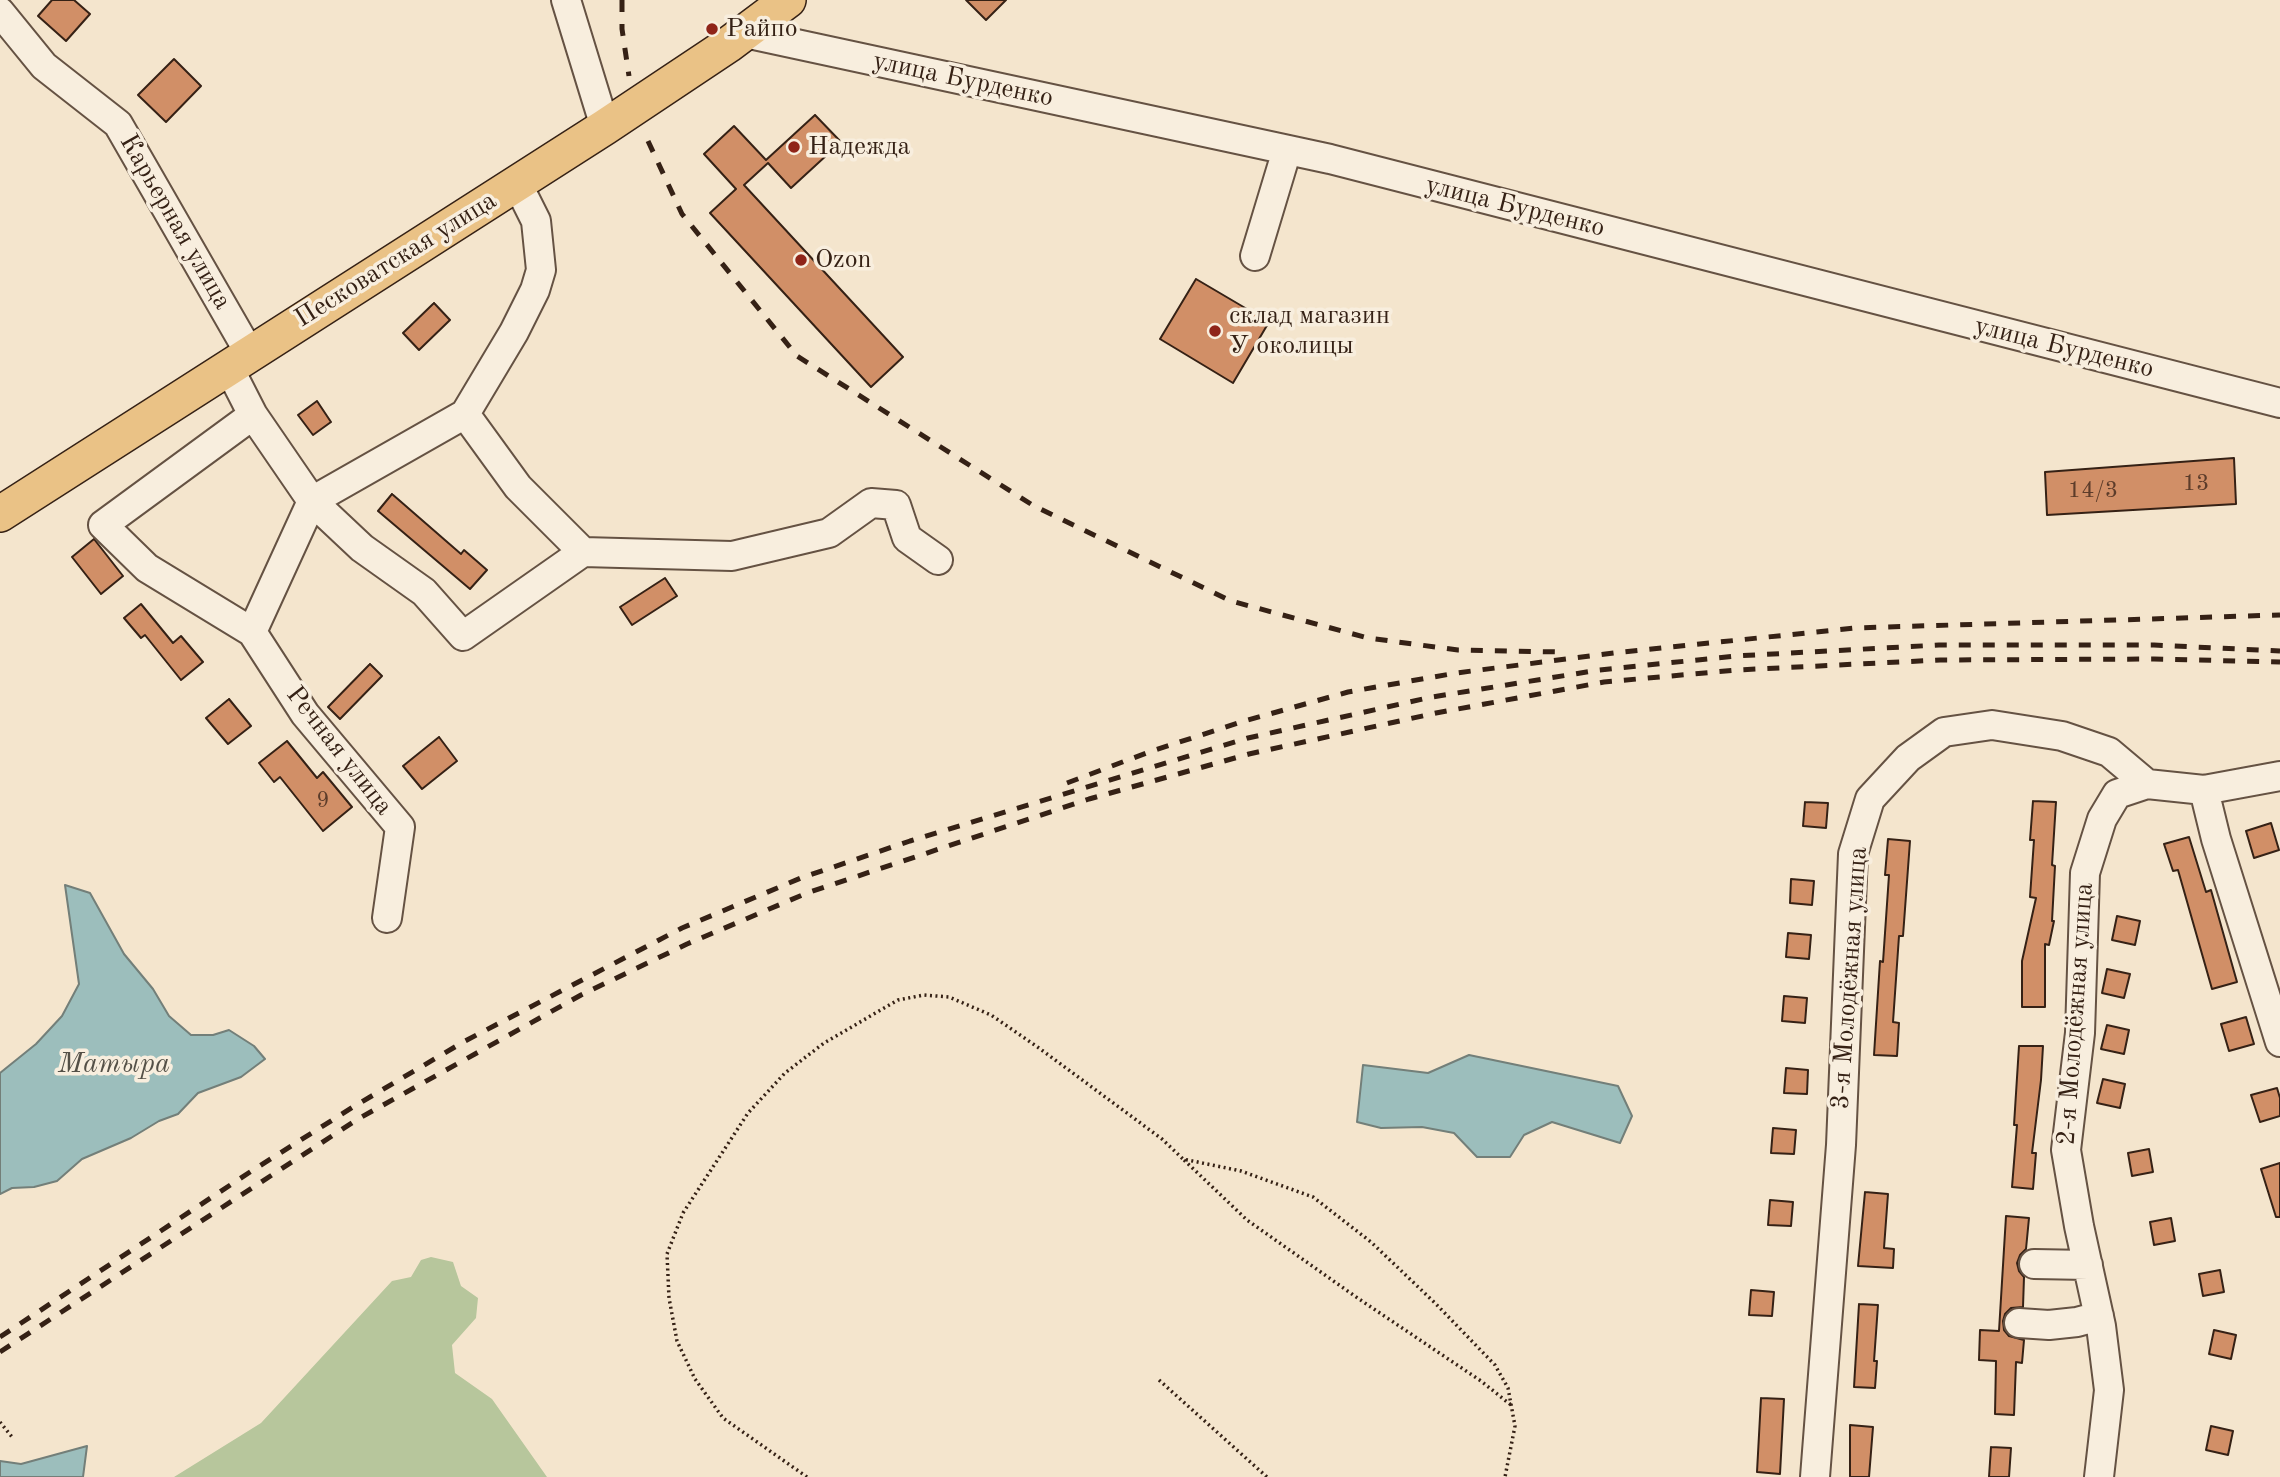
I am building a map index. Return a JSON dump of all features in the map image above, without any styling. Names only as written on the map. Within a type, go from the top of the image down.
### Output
[{"type":"main road","name":"Песковатская улица","points":[[0,514],[239,359],[605,128],[745,33],[788,0]]},
{"type":"street","points":[[566,0],[605,128]]},
{"type":"street","name":"Карьерная улица","points":[[0,12],[44,66],[118,124],[239,359]]},
{"type":"street","name":"улица Бурденко","points":[[745,33],[1287,150],[2280,404]]},
{"type":"street","points":[[1255,256],[1287,150]]},
{"type":"street","points":[[252,632],[312,501],[465,414],[514,332],[535,290],[541,270],[536,221],[517,183]]},
{"type":"street","points":[[239,359],[253,415],[312,501],[362,548],[424,592],[463,635],[583,552],[732,556],[829,533],[871,503],[896,505],[907,538],[938,560]]},
{"type":"street","points":[[465,414],[518,487],[583,552]]},
{"type":"street","name":"Речная улица","points":[[253,415],[103,525],[147,568],[252,632],[305,714],[400,827],[387,918]]},
{"type":"street","name":"3-я Молодёжная улица","points":[[1815,1477],[1841,1145],[1853,854],[1870,799],[1908,758],[1944,732],[1992,726],[2062,736],[2109,752],[2147,784]]},
{"type":"street","points":[[2147,784],[2204,790],[2280,776]]},
{"type":"street","name":"2-я Молодёжная улица","points":[[2099,1477],[2109,1390],[2098,1316],[2066,1150],[2080,1033],[2085,873],[2102,819],[2117,794],[2147,784]]},
{"type":"street","points":[[2204,790],[2216,839],[2280,1042]]},
{"type":"street","points":[[2034,1264],[2088,1265]]},
{"type":"street","points":[[2019,1323],[2063,1324],[2098,1316]]},
{"type":"path","points":[[807,1477],[723,1418],[695,1379],[677,1342],[669,1298],[667,1254],[683,1213],[748,1113],[785,1073],[824,1043],[898,1000],[924,995],[949,997],[991,1015],[1039,1048],[1162,1139],[1247,1220],[1481,1381],[1511,1405]]},
{"type":"path","points":[[1182,1159],[1241,1171],[1312,1197],[1371,1242],[1435,1303],[1495,1365],[1508,1388],[1515,1426],[1505,1477]]},
{"type":"path","points":[[1159,1380],[1267,1477]]},
{"type":"path","points":[[0,1422],[12,1437]]},
{"type":"green space","points":[[431,1257],[453,1262],[461,1286],[478,1298],[476,1318],[452,1345],[455,1373],[492,1399],[547,1477],[174,1477],[261,1423],[392,1281],[411,1277],[421,1260]]},
{"type":"water","name":"Матыра","points":[[65,885],[90,893],[124,954],[153,989],[169,1016],[191,1035],[213,1035],[229,1030],[254,1046],[265,1059],[241,1077],[198,1093],[178,1114],[82,1159],[57,1181],[34,1187],[12,1188],[0,1194],[0,1073],[36,1044],[62,1016],[79,984]]},
{"type":"water","points":[[1469,1055],[1618,1086],[1632,1116],[1620,1143],[1552,1122],[1524,1135],[1510,1157],[1477,1157],[1454,1133],[1422,1127],[1381,1128],[1357,1122],[1363,1065],[1428,1073]]},
{"type":"water","points":[[87,1446],[83,1477],[0,1477],[0,1461],[21,1464]]},
{"type":"building","points":[[52,0],[74,0],[90,14],[66,41],[38,16]]},
{"type":"building","points":[[966,0],[1006,0],[986,20]]},
{"type":"building","points":[[174,59],[201,86],[166,122],[138,95]]},
{"type":"building","points":[[815,115],[841,142],[791,188],[768,163],[744,185],[903,357],[871,387],[710,213],[736,189],[704,154],[734,126],[766,160]]},
{"type":"building","name":"склад магазин У околицы","points":[[1196,279],[1269,322],[1233,383],[1160,339]]},
{"type":"building","points":[[434,303],[450,320],[419,350],[403,333]]},
{"type":"building","points":[[317,401],[331,422],[313,435],[298,415]]},
{"type":"building","points":[[2234,458],[2236,504],[2047,515],[2045,472]]},
{"type":"building","points":[[392,494],[461,554],[464,550],[487,570],[470,589],[378,511]]},
{"type":"building","points":[[94,539],[123,576],[101,594],[72,557]]},
{"type":"building","points":[[665,578],[677,596],[632,625],[620,607]]},
{"type":"building","points":[[141,604],[173,643],[181,636],[203,662],[181,680],[145,635],[141,638],[124,618]]},
{"type":"building","points":[[370,664],[382,676],[340,719],[328,707]]},
{"type":"building","points":[[229,699],[251,726],[228,744],[206,718]]},
{"type":"building","points":[[439,737],[457,761],[422,789],[403,766]]},
{"type":"building","points":[[287,741],[317,778],[323,772],[352,807],[323,831],[280,777],[274,782],[259,763]]},
{"type":"building","points":[[2033,801],[2056,802],[2052,865],[2055,866],[2054,921],[2049,945],[2045,944],[2045,1007],[2022,1007],[2022,961],[2036,898],[2030,897],[2034,840],[2030,840]]},
{"type":"building","points":[[1805,802],[1828,803],[1826,828],[1803,826]]},
{"type":"building","points":[[2271,823],[2279,850],[2254,858],[2246,831]]},
{"type":"building","points":[[2189,837],[2206,892],[2211,890],[2237,982],[2212,989],[2178,870],[2173,871],[2164,844]]},
{"type":"building","points":[[1888,839],[1910,841],[1893,1022],[1899,1023],[1897,1056],[1874,1055],[1889,875],[1885,875]]},
{"type":"building","points":[[1791,879],[1814,881],[1812,905],[1790,903]]},
{"type":"building","points":[[2117,916],[2140,921],[2135,945],[2112,940]]},
{"type":"building","points":[[1788,933],[1811,935],[1809,959],[1786,957]]},
{"type":"building","points":[[2107,969],[2130,974],[2124,998],[2102,993]]},
{"type":"building","points":[[1784,996],[1807,998],[1805,1023],[1782,1021]]},
{"type":"building","points":[[2246,1017],[2254,1044],[2229,1051],[2221,1024]]},
{"type":"building","points":[[2107,1025],[2129,1030],[2124,1054],[2101,1049]]},
{"type":"building","points":[[2019,1046],[2043,1046],[2032,1153],[2036,1153],[2033,1189],[2012,1187]]},
{"type":"building","points":[[1786,1068],[1808,1070],[1807,1094],[1784,1093]]},
{"type":"building","points":[[2103,1079],[2125,1084],[2120,1108],[2097,1103]]},
{"type":"building","points":[[2277,1088],[2280,1116],[2260,1122],[2251,1095]]},
{"type":"building","points":[[1773,1128],[1796,1130],[1794,1154],[1771,1153]]},
{"type":"building","points":[[2149,1149],[2153,1172],[2132,1176],[2128,1153]]},
{"type":"building","points":[[2280,1163],[2280,1217],[2276,1217],[2261,1169]]},
{"type":"building","points":[[1865,1192],[1888,1194],[1884,1248],[1894,1249],[1893,1268],[1858,1266]]},
{"type":"building","points":[[1770,1200],[1793,1202],[1791,1226],[1768,1225]]},
{"type":"building","points":[[2006,1216],[2029,1218],[2026,1249],[2017,1263],[2024,1277],[2023,1307],[2011,1308],[2003,1321],[2004,1330],[2009,1336],[2024,1340],[2022,1363],[2016,1362],[2014,1415],[1995,1414],[1996,1361],[1979,1360],[1980,1330],[1999,1331]]},
{"type":"building","points":[[2171,1218],[2175,1241],[2154,1245],[2150,1222]]},
{"type":"building","points":[[2220,1270],[2224,1292],[2203,1296],[2199,1274]]},
{"type":"building","points":[[1751,1290],[1774,1292],[1772,1316],[1749,1315]]},
{"type":"building","points":[[1859,1304],[1878,1305],[1875,1388],[1854,1387]]},
{"type":"building","points":[[2214,1330],[2236,1335],[2231,1359],[2209,1354]]},
{"type":"building","points":[[1761,1398],[1784,1399],[1780,1474],[1757,1472]]},
{"type":"building","points":[[1850,1425],[1873,1427],[1869,1477],[1850,1477]]},
{"type":"building","points":[[2211,1426],[2233,1431],[2228,1455],[2206,1450]]},
{"type":"building","points":[[1991,1447],[2011,1448],[2009,1477],[1989,1477]]},
{"type":"railway","points":[[622,0],[622,29],[629,76]]},
{"type":"railway","points":[[648,141],[682,214],[797,356],[1034,506],[1231,601],[1368,638],[1458,650],[1562,652]]},
{"type":"railway","points":[[1067,783],[1149,752],[1241,722],[1348,692],[1456,673],[1614,653],[1854,628],[2280,615]]},
{"type":"railway","points":[[0,1337],[353,1107],[465,1041],[682,928],[801,878],[910,841],[1248,738],[1432,697],[1599,670],[1736,656],[1939,645],[2154,645],[2280,651]]},
{"type":"railway","points":[[0,1352],[358,1119],[581,995],[687,944],[807,893],[1089,799],[1249,754],[1436,713],[1604,682],[1737,670],[1940,660],[2154,659],[2280,662]]},
{"type":"place","name":"Райпо","points":[[712,29]]},
{"type":"place","name":"Надежда","points":[[794,147]]},
{"type":"place","name":"Ozon","points":[[801,260]]},
{"type":"place","name":"склад магазин У околицы","points":[[1215,331]]}]
